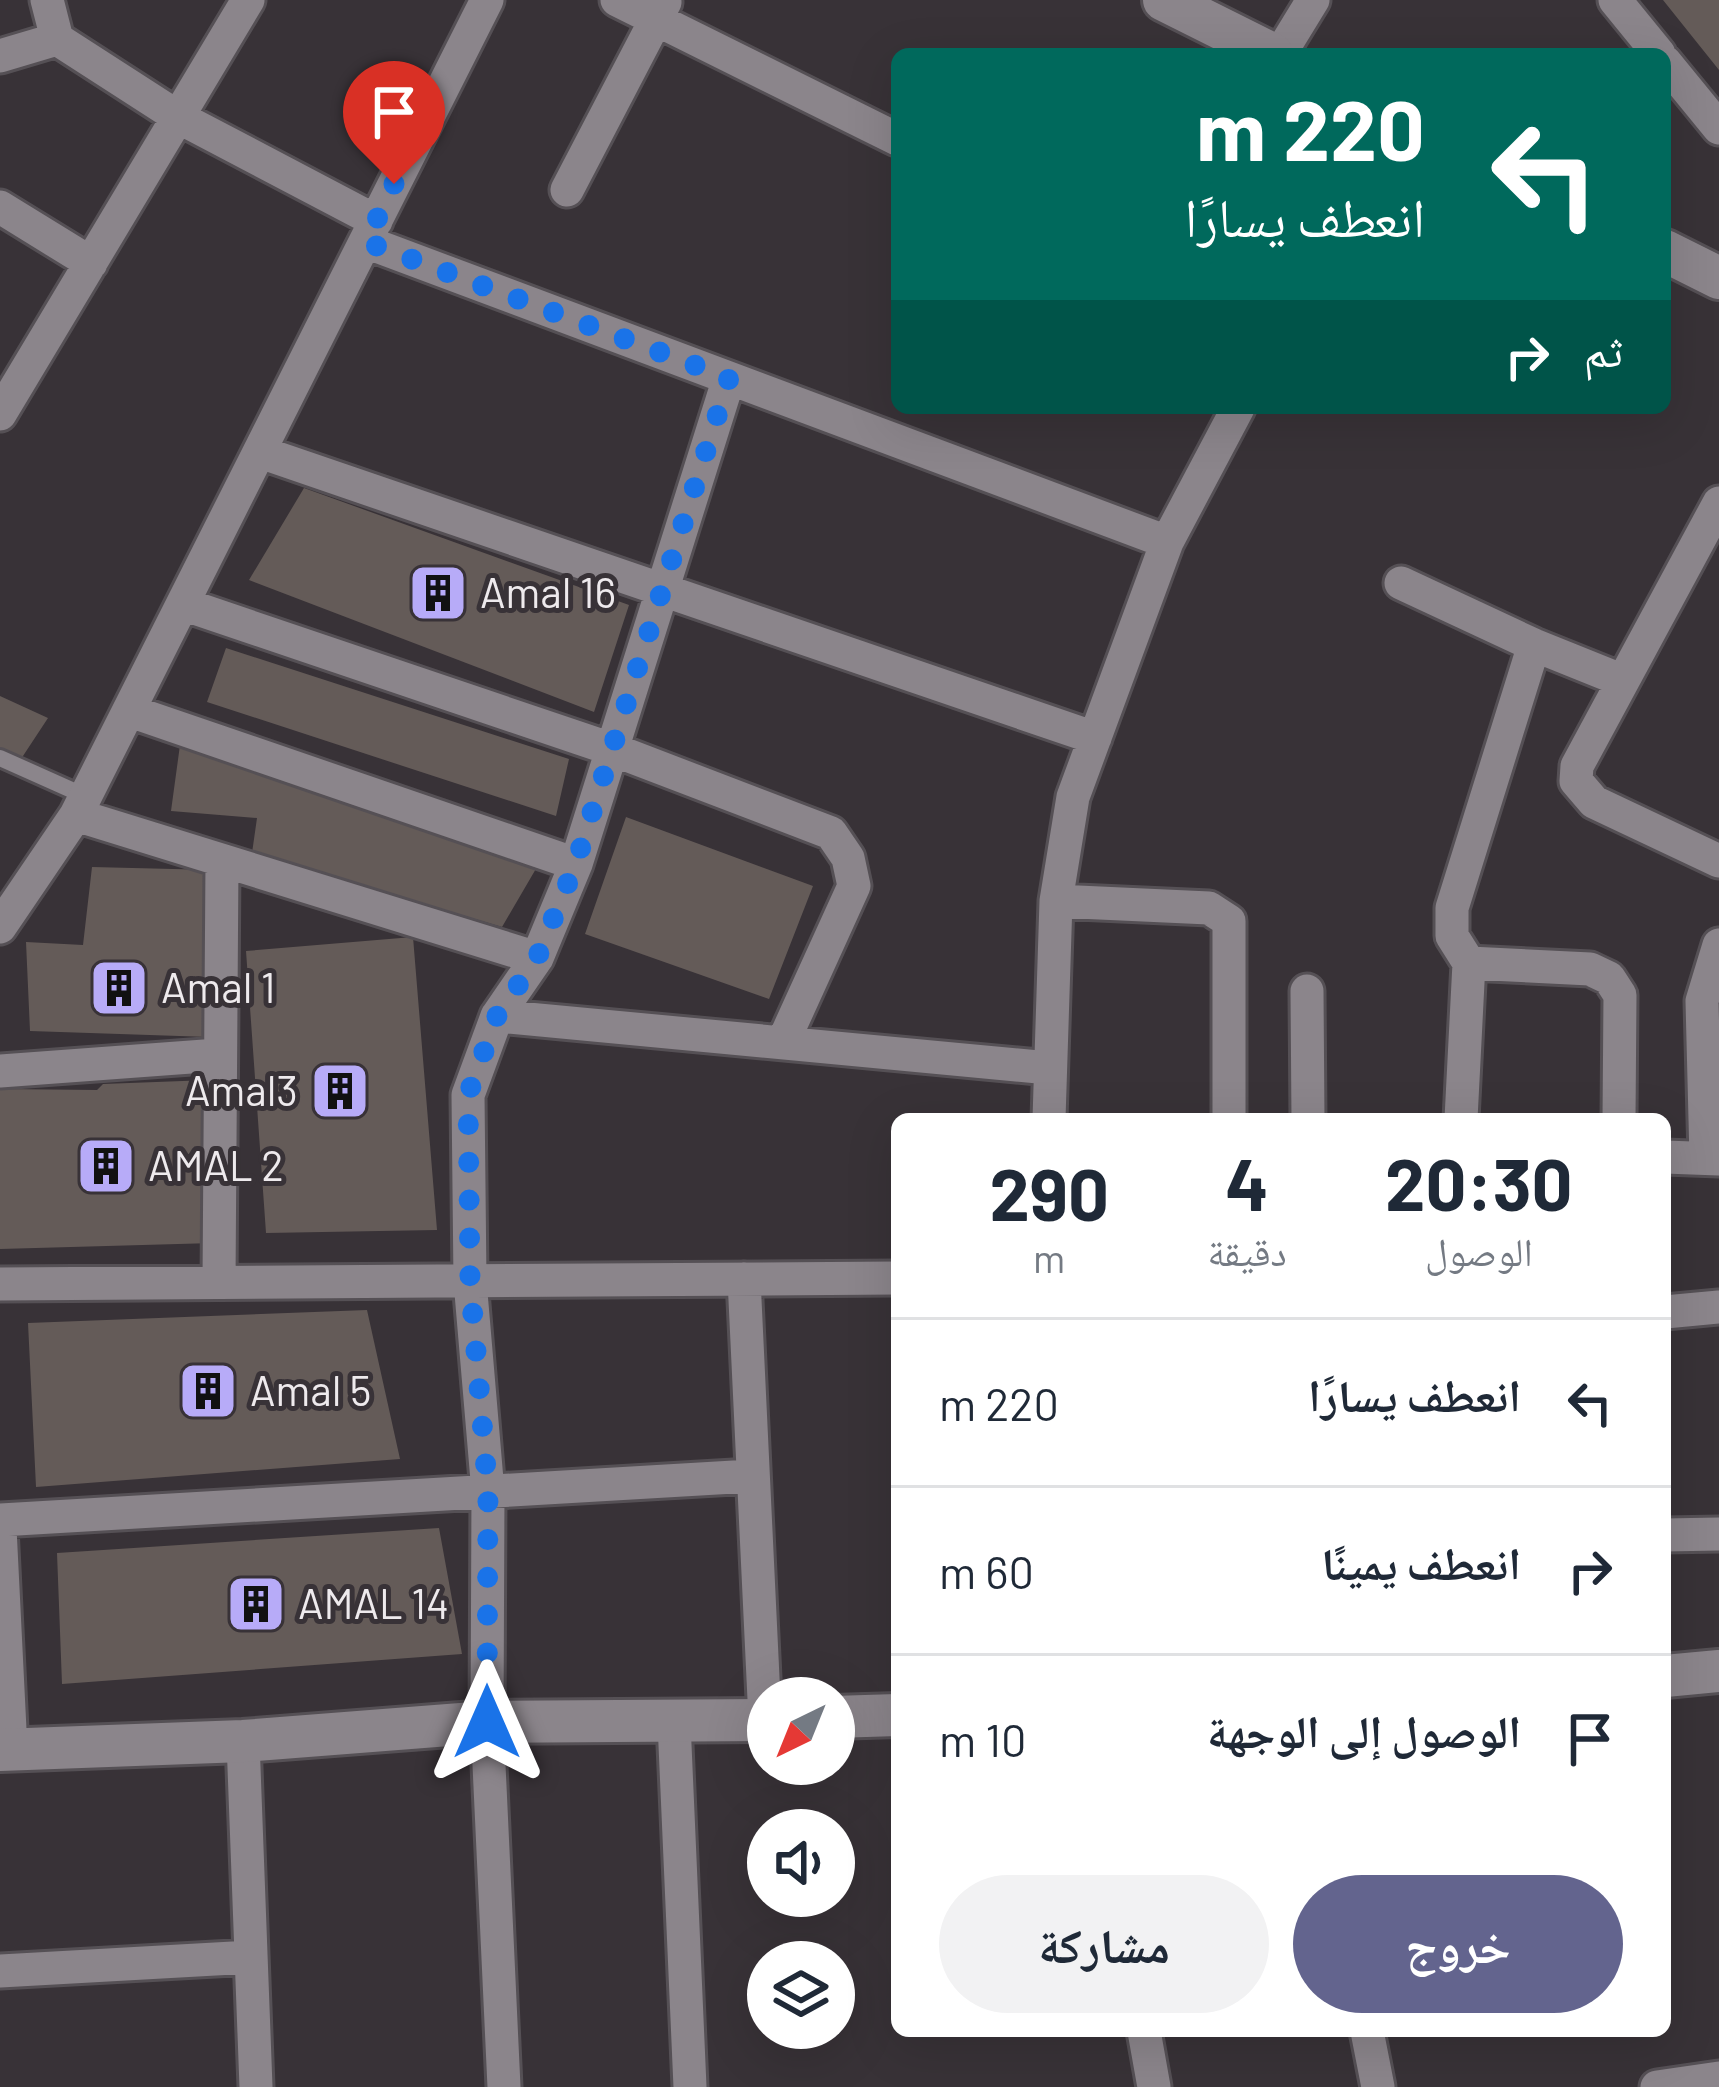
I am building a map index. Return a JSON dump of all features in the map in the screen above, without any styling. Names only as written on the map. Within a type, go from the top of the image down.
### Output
[{"type":"street","points":[[47,0],[57,39],[371,232],[729,378],[1167,542]]},
{"type":"street","points":[[0,414],[248,0]]},
{"type":"street","points":[[0,927],[81,806],[487,0]]},
{"type":"street","points":[[616,0],[660,10],[891,136]]},
{"type":"street","points":[[1164,0],[1264,48]]},
{"type":"street","points":[[1280,48],[1313,0]]},
{"type":"street","points":[[1615,0],[1654,48]]},
{"type":"street","points":[[567,190],[660,10]]},
{"type":"street","points":[[0,56],[57,39]]},
{"type":"street","points":[[1671,69],[1719,128]]},
{"type":"street","points":[[0,207],[91,263]]},
{"type":"street","points":[[1671,254],[1719,278]]},
{"type":"street","points":[[504,2087],[487,1722],[488,1492],[470,1281],[468,1095],[497,1016],[537,958],[576,863],[729,378]]},
{"type":"street","points":[[1048,1113],[1056,901],[1073,796],[1167,542],[1235,414]]},
{"type":"street","points":[[260,452],[1095,738]]},
{"type":"street","points":[[1719,503],[1621,680],[1577,766],[1576,781],[1594,802],[1719,862]]},
{"type":"street","points":[[1401,583],[1621,680]]},
{"type":"street","points":[[183,604],[614,750],[831,833],[848,858],[854,886],[784,1040]]},
{"type":"street","points":[[1461,1113],[1469,963],[1452,936],[1452,908],[1534,645]]},
{"type":"street","points":[[130,711],[576,863]]},
{"type":"street","points":[[81,806],[222,862],[537,958]]},
{"type":"street","points":[[219,1282],[222,862]]},
{"type":"street","points":[[1056,901],[1209,908],[1229,921],[1229,1113]]},
{"type":"street","points":[[1671,1157],[1712,1159],[1710,1002],[1719,945]]},
{"type":"street","points":[[1469,963],[1590,969],[1609,978],[1620,995],[1619,1113]]},
{"type":"street","points":[[1307,991],[1308,1113]]},
{"type":"street","points":[[497,1016],[1049,1068]]},
{"type":"street","points":[[0,1071],[218,1055]]},
{"type":"street","points":[[0,1284],[891,1277]]},
{"type":"street","points":[[744,1279],[763,1677]]},
{"type":"street","points":[[1671,1311],[1719,1306]]},
{"type":"street","points":[[747,1720],[487,1722],[243,1741],[6,1750],[0,1524],[751,1477]]},
{"type":"street","points":[[1671,1535],[1719,1534]]},
{"type":"street","points":[[1671,1675],[1719,1671]]},
{"type":"street","points":[[855,1717],[891,1715]]},
{"type":"street","points":[[674,1722],[691,2087]]},
{"type":"street","points":[[243,1741],[256,2087]]},
{"type":"street","points":[[0,1972],[251,1957]]},
{"type":"street","points":[[1145,2037],[1154,2087]]},
{"type":"street","points":[[1368,2037],[1378,2087]]},
{"type":"street","points":[[1657,2087],[1719,2078]]},
{"type":"lane","points":[[0,758],[81,806]]},
{"type":"building","points":[[1663,0],[1719,0],[1719,70]]},
{"type":"building","name":"Amal 16","points":[[304,488],[629,605],[594,712],[249,580]]},
{"type":"building","points":[[226,648],[569,759],[556,816],[207,702]]},
{"type":"building","points":[[0,696],[48,718],[21,759],[0,749]]},
{"type":"building","points":[[180,745],[537,867],[502,927],[252,853],[257,818],[171,811]]},
{"type":"building","points":[[626,817],[813,886],[769,999],[585,934]]},
{"type":"building","name":"Amal 1","points":[[92,867],[214,870],[209,1037],[30,1031],[26,942],[83,945]]},
{"type":"building","name":"Amal3","points":[[413,937],[437,1230],[266,1233],[246,951]]},
{"type":"building","name":"AMAL 2","points":[[209,1080],[214,1243],[0,1249],[0,1089],[97,1090],[103,1084]]},
{"type":"building","name":"Amal 5","points":[[367,1310],[400,1459],[36,1487],[28,1323]]},
{"type":"building","name":"AMAL 14","points":[[439,1528],[462,1654],[62,1684],[57,1553]]},
{"type":"place","name":"Amal 16","points":[[438,593]]},
{"type":"place","name":"Amal 1","points":[[119,988]]},
{"type":"place","name":"Amal3","points":[[340,1091]]},
{"type":"place","name":"AMAL 2","points":[[106,1166]]},
{"type":"place","name":"Amal 5","points":[[208,1391]]},
{"type":"place","name":"AMAL 14","points":[[256,1604]]},
{"type":"route","points":[[394,184],[366,242],[729,378],[576,863],[537,958],[497,1016],[468,1095],[470,1281],[488,1492],[487,1722]]}]
